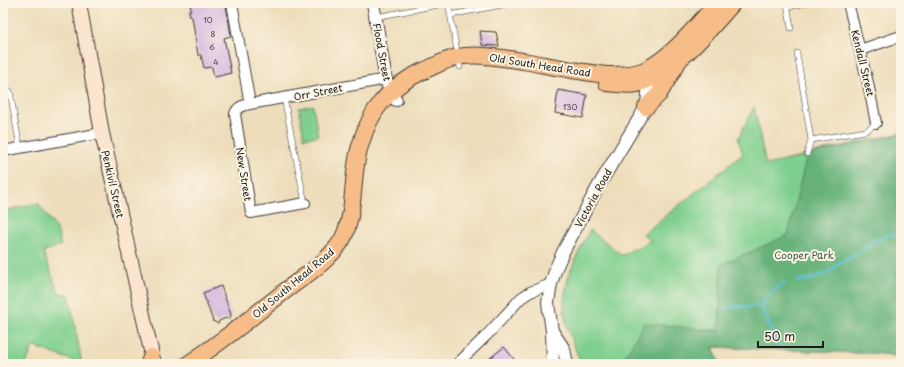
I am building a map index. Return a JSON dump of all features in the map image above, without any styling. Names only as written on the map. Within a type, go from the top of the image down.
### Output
[{"type":"main road","name":"Penkivil Street","points":[[79,3],[102,133],[151,362]]},
{"type":"main road","name":"Old South Head Road","points":[[188,364],[235,331],[304,277],[322,262],[342,239],[350,214],[359,147],[372,114],[391,89],[417,86],[449,70],[459,62],[522,68],[620,85],[637,84],[676,47],[717,3]]},
{"type":"main road","name":"Old South Head Road","points":[[647,74],[670,66],[680,59],[733,3]]},
{"type":"main road","points":[[646,107],[659,94],[680,59]]},
{"type":"main road","name":"Old South Head Road","points":[[205,364],[316,278],[344,251],[350,243],[355,231],[371,141],[389,106],[391,89]]},
{"type":"street","name":"Flood Street","points":[[373,3],[391,89]]},
{"type":"street","name":"Kendall Street","points":[[848,3],[868,83],[876,123]]},
{"type":"street","points":[[236,4],[250,104]]},
{"type":"street","points":[[860,50],[901,36]]},
{"type":"street","name":"Victoria Road","points":[[553,364],[552,331],[548,310],[551,284],[564,252],[599,185],[646,107],[649,96],[647,74]]},
{"type":"street","name":"Orr Street","points":[[250,104],[376,81],[391,89]]},
{"type":"street","name":"New Street","points":[[250,104],[238,108],[235,114],[251,213],[304,203]]},
{"type":"street","points":[[3,151],[102,133]]},
{"type":"street","points":[[457,364],[486,336],[521,298],[530,292],[551,284]]},
{"type":"street","name":"Victoria Road","points":[[552,331],[564,349],[568,364]]},
{"type":"street","points":[[564,349],[572,364]]},
{"type":"lane","points":[[375,17],[448,3],[459,62]]},
{"type":"lane","points":[[450,14],[512,3]]},
{"type":"lane","points":[[791,28],[787,5],[807,3]]},
{"type":"lane","points":[[797,53],[811,140],[807,154]]},
{"type":"lane","points":[[10,91],[20,148]]},
{"type":"lane","name":"New Street","points":[[284,98],[304,203]]},
{"type":"lane","points":[[811,140],[866,131],[876,123]]},
{"type":"green space","points":[[313,105],[318,136],[304,138],[299,108]]},
{"type":"green space","name":"Cooper Park","points":[[754,107],[766,165],[828,149],[901,133],[901,358],[886,354],[713,347],[720,364],[581,364],[567,324],[564,311],[564,300],[565,290],[571,269],[590,230],[622,255],[651,240],[643,234],[743,154],[738,139]]},
{"type":"green space","points":[[901,134],[901,358],[886,354],[713,347],[720,364],[621,364],[644,323],[719,331],[721,265],[788,235],[807,155]]},
{"type":"green space","points":[[38,203],[57,230],[61,245],[43,252],[59,293],[69,294],[82,364],[33,346],[26,364],[3,364],[3,211]]},
{"type":"building","points":[[190,3],[223,3],[223,5],[226,5],[231,36],[224,38],[231,73],[214,77],[212,67],[204,68],[201,55],[198,55],[192,17],[190,17]]},
{"type":"building","points":[[480,31],[496,32],[499,46],[482,45]]},
{"type":"building","points":[[558,90],[587,95],[583,118],[555,113]]},
{"type":"building","points":[[221,286],[231,315],[229,320],[226,318],[219,321],[218,324],[213,321],[203,293]]},
{"type":"building","points":[[504,347],[518,364],[483,364]]},
{"type":"waterway","points":[[796,281],[807,280],[827,273],[841,262],[852,257],[876,240],[887,235],[901,234]]},
{"type":"waterway","points":[[725,308],[761,305],[771,293],[785,282]]},
{"type":"waterway","points":[[761,305],[778,346]]}]
